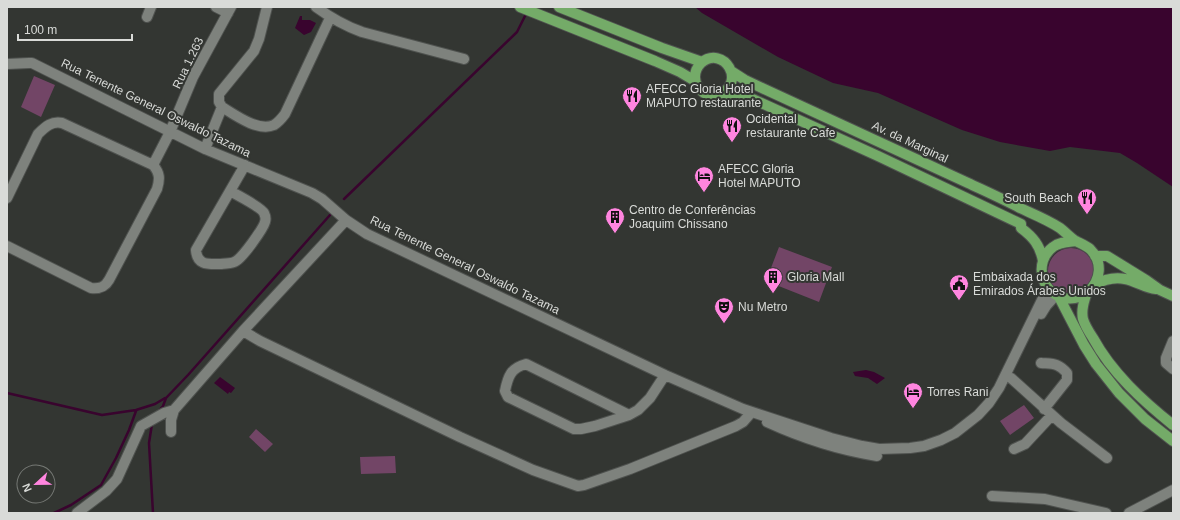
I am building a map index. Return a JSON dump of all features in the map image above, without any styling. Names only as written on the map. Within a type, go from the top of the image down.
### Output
[{"type":"main road","points":[[520,7],[655,61],[680,72],[695,81]]},
{"type":"main road","name":"Av. da Marginal","points":[[559,7],[662,48],[702,62],[707,59],[719,59],[724,62],[731,71],[745,80],[1040,217],[1060,228],[1090,250],[1094,256]]},
{"type":"main road","points":[[702,62],[696,70],[695,81],[697,86],[704,94],[712,96],[735,94],[746,96],[878,156],[1021,224],[1021,228],[1032,237],[1040,250],[1043,261]]},
{"type":"main road","points":[[717,96],[728,89],[731,84],[731,71]]},
{"type":"main road","points":[[1076,241],[1060,243],[1053,247],[1047,253],[1043,261],[1042,274],[1044,281],[1047,287],[1058,296],[1066,299],[1081,297],[1106,280],[1126,279],[1148,288],[1160,290]]},
{"type":"main road","points":[[1173,296],[1160,290],[1107,256],[1094,256],[1098,263],[1098,278],[1091,289],[1082,311],[1084,321],[1101,354],[1148,404],[1173,425]]},
{"type":"main road","points":[[1058,296],[1084,345],[1096,364],[1119,393],[1145,419],[1173,442]]},
{"type":"street","points":[[147,17],[151,7]]},
{"type":"street","points":[[216,7],[229,10]]},
{"type":"street","points":[[267,7],[259,40],[254,51],[219,94],[218,98],[222,107],[254,125],[261,127],[275,124],[285,114],[330,18]]},
{"type":"street","points":[[316,7],[330,18],[362,32],[464,59]]},
{"type":"street","name":"Rua 1.263","points":[[154,165],[170,132],[193,77],[229,10]]},
{"type":"street","name":"Rua Tenente General Oswaldo Tazama","points":[[7,64],[32,63],[206,149],[312,193],[322,199],[346,220],[367,234],[665,375],[747,411],[831,438],[879,450],[924,446],[941,440],[955,433],[978,415],[989,403],[1007,374],[1047,287]]},
{"type":"street","points":[[206,149],[222,107]]},
{"type":"street","points":[[7,198],[38,134],[45,127],[57,122],[154,165],[160,178],[157,189],[109,280],[106,285],[102,287],[96,289],[91,288],[7,246]]},
{"type":"street","points":[[230,191],[262,210],[265,216],[264,224],[245,253],[236,262],[216,264],[204,263],[196,255],[196,250],[230,191],[245,166]]},
{"type":"street","points":[[77,513],[106,491],[117,479],[141,426],[169,412],[346,220]]},
{"type":"street","name":"Rua Tenente General Oswaldo Tazama","points":[[747,411],[757,418],[842,450],[878,456],[895,456],[925,452],[958,438],[981,420],[993,408],[1011,378],[1046,306],[1058,296]]},
{"type":"street","points":[[252,321],[253,332],[260,341]]},
{"type":"street","points":[[243,331],[260,341],[460,437],[533,470],[578,486],[630,469],[736,426],[743,422],[747,411]]},
{"type":"street","points":[[1173,341],[1166,358],[1166,363],[1173,369]]},
{"type":"street","points":[[1014,449],[1025,444],[1048,412],[1067,380],[1067,373],[1061,366],[1041,363]]},
{"type":"street","points":[[629,415],[526,364],[518,366],[511,372],[507,380],[505,391],[508,396],[574,429],[595,426],[629,415],[638,410],[646,402],[665,375]]},
{"type":"street","points":[[1011,378],[1048,412],[1107,458]]},
{"type":"street","points":[[169,412],[171,432]]},
{"type":"street","points":[[1129,513],[1173,490]]},
{"type":"street","points":[[992,496],[1045,500],[1106,513]]},
{"type":"shaded area","points":[[695,7],[1173,7],[1173,187],[1120,153],[1070,147],[1050,151],[1000,142],[962,130],[878,93],[833,83],[778,57],[702,13]]},
{"type":"shaded area","points":[[300,16],[302,16],[302,20],[310,20],[316,23],[311,32],[304,35],[295,28]]},
{"type":"shaded area","points":[[34,76],[55,85],[41,117],[21,107]]},
{"type":"shaded area","points":[[779,247],[832,267],[819,302],[766,281]]},
{"type":"shaded area","points":[[1071,248],[1084,252],[1090,258],[1094,271],[1090,284],[1084,290],[1071,294],[1058,290],[1052,284],[1048,271],[1052,258],[1058,252]]},
{"type":"shaded area","points":[[866,370],[874,372],[885,378],[877,384],[868,378],[855,376],[853,372]]},
{"type":"shaded area","points":[[220,377],[235,388],[231,393],[229,392],[228,394],[214,383]]},
{"type":"shaded area","points":[[1024,405],[1034,418],[1010,435],[1000,421]]},
{"type":"shaded area","points":[[256,429],[273,444],[265,452],[249,437]]},
{"type":"shaded area","points":[[395,456],[396,473],[361,474],[360,457]]},
{"type":"waterway","points":[[344,199],[517,32],[526,14]]},
{"type":"waterway","points":[[158,412],[163,406],[166,398],[330,215]]},
{"type":"waterway","points":[[7,393],[102,415],[136,410],[155,404],[165,398]]},
{"type":"waterway","points":[[54,513],[71,505],[101,485],[116,458],[136,411]]},
{"type":"waterway","points":[[152,424],[149,443],[153,513]]},
{"type":"place","name":"AFECC Gloria Hotel MAPUTO restaurante","points":[[632,113]]},
{"type":"place","name":"Ocidental restaurante Cafe","points":[[732,143]]},
{"type":"place","name":"AFECC Gloria Hotel MAPUTO","points":[[704,193]]},
{"type":"place","name":"South Beach","points":[[1087,215]]},
{"type":"place","name":"Centro de Conferências Joaquim Chissano","points":[[615,234]]},
{"type":"place","name":"Gloria Mall","points":[[773,294]]},
{"type":"place","name":"Embaixada dos Emirados Árabes Unidos","points":[[959,301]]},
{"type":"place","name":"Nu Metro","points":[[724,324]]},
{"type":"place","name":"Torres Rani","points":[[913,409]]}]
